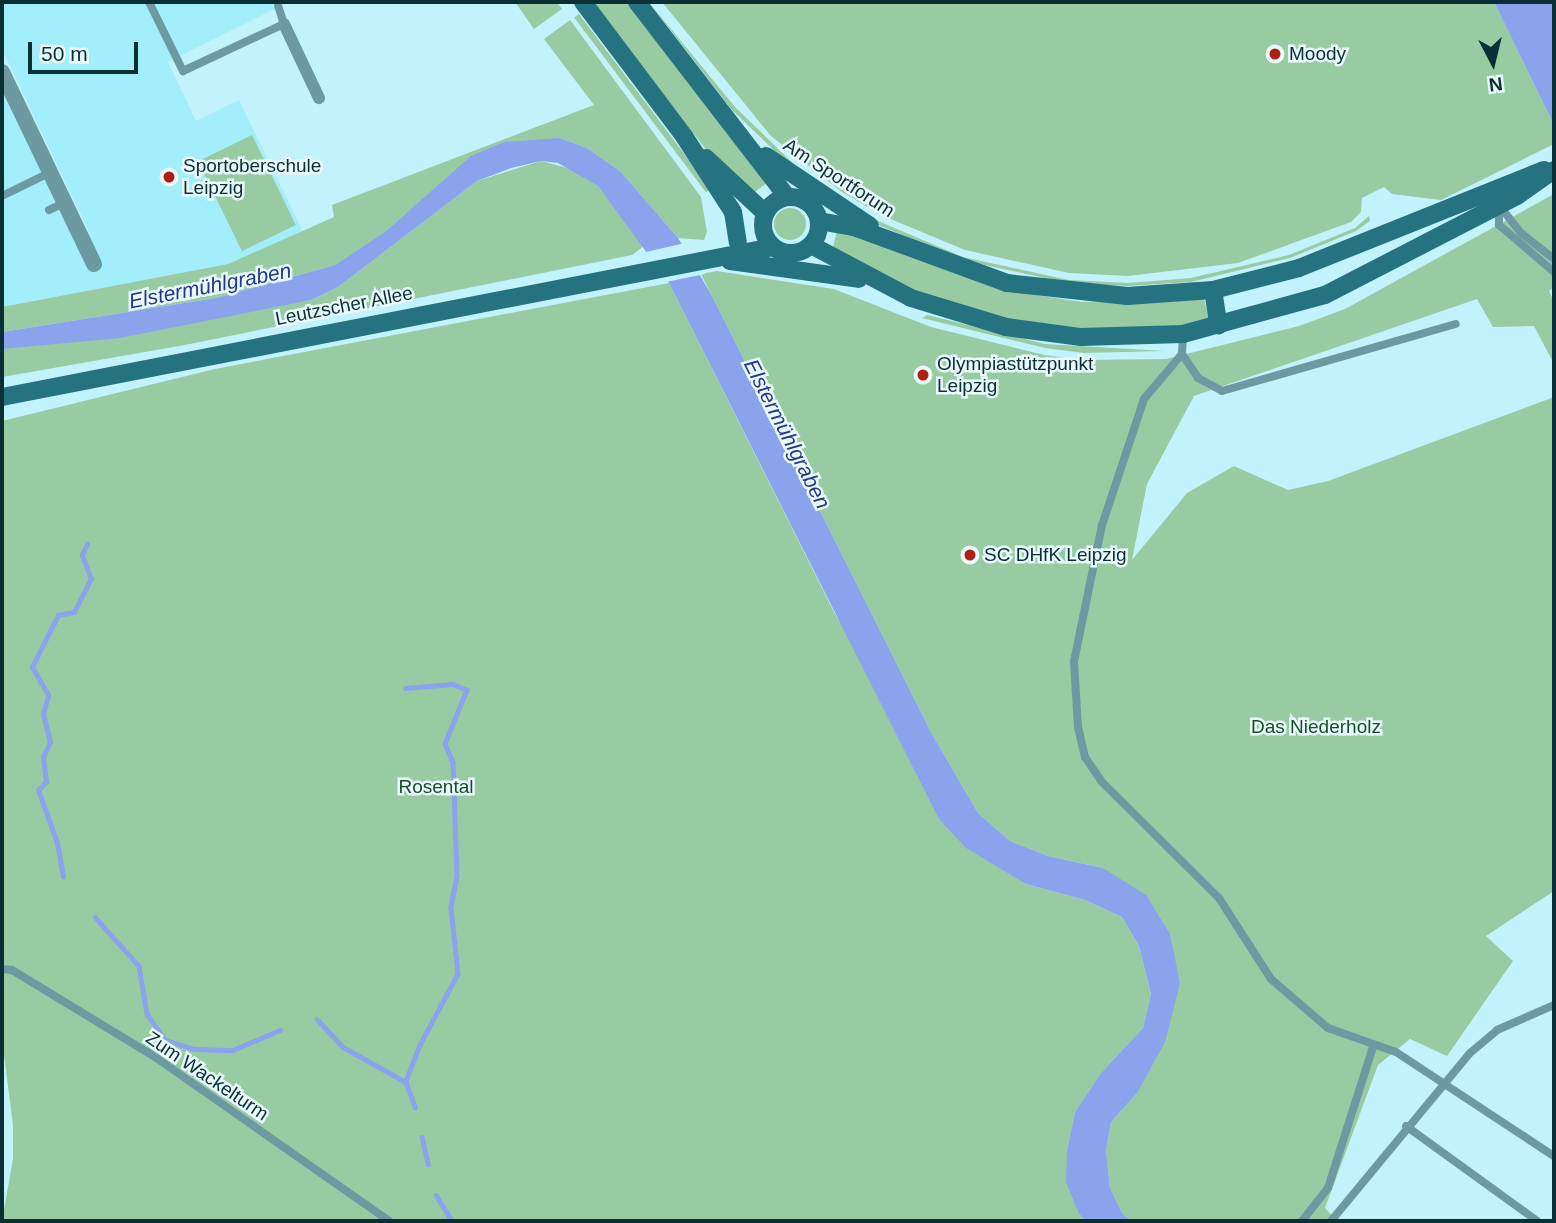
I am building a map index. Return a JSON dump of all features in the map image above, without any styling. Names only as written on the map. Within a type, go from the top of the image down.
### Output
[{"type":"main road","points":[[583,2],[684,136],[733,212],[738,243]]},
{"type":"main road","name":"Am Sportforum","points":[[637,2],[749,143],[787,197]]},
{"type":"main road","points":[[684,136],[764,222],[774,247],[788,253],[811,245],[819,221],[811,205],[787,197],[764,222]]},
{"type":"main road","name":"Am Sportforum","points":[[749,143],[819,195],[907,247]]},
{"type":"main road","name":"Am Sportforum","points":[[819,221],[854,228],[1007,283],[1065,293],[1126,296],[1213,290],[1298,268],[1372,239],[1395,246],[1495,198],[1511,184],[1554,168]]},
{"type":"main road","name":"Am Sportforum","points":[[811,245],[911,298],[1006,327],[1052,334],[1127,338],[1182,334],[1219,326],[1325,295],[1395,246],[1495,198]]},
{"type":"main road","name":"Leutzscher Allee","points":[[695,259],[738,243],[764,222]]},
{"type":"main road","name":"Leutzscher Allee","points":[[2,397],[695,259],[774,247]]},
{"type":"main road","name":"Leutzscher Allee","points":[[695,259],[843,274],[911,298]]},
{"type":"main road","points":[[1213,290],[1219,326]]},
{"type":"street","points":[[284,24],[320,98]]},
{"type":"street","points":[[2,72],[49,173],[57,207],[94,264]]},
{"type":"lane","points":[[149,2],[183,71],[284,24],[278,6]]},
{"type":"lane","points":[[2,196],[49,173]]},
{"type":"lane","points":[[1495,198],[1521,233],[1554,259]]},
{"type":"lane","points":[[1495,198],[1499,225],[1554,272]]},
{"type":"lane","points":[[1182,334],[1182,354],[1198,379],[1222,391],[1241,389],[1457,324]]},
{"type":"lane","points":[[1182,354],[1144,399],[1102,525],[1074,662],[1078,727],[1085,757],[1101,781],[1219,898],[1270,979],[1328,1028],[1373,1047],[1396,1052],[1445,1080],[1554,1156]]},
{"type":"lane","name":"Zum Wackelturm","points":[[2,969],[12,970],[155,1057],[389,1221]]},
{"type":"lane","points":[[1331,1221],[1445,1080],[1497,1030],[1554,1005]]},
{"type":"lane","points":[[1302,1221],[1328,1188],[1373,1047]]},
{"type":"lane","points":[[1406,1126],[1538,1221]]},
{"type":"shaded area","name":"Sportoberschule Leipzig","points":[[2,2],[289,2],[168,62],[196,121],[239,100],[303,232],[228,264],[2,307],[2,72],[64,203],[91,236],[2,49]]},
{"type":"green space","points":[[515,2],[557,2],[562,9],[534,29]]},
{"type":"green space","points":[[597,2],[628,2],[770,181],[752,194],[708,152],[596,7]]},
{"type":"green space","points":[[649,2],[735,107],[801,171],[878,221],[963,257],[1069,280],[1128,283],[1191,278],[1289,255],[1355,228],[1369,216],[1370,221],[1356,231],[1290,258],[1191,282],[1128,286],[1068,283],[962,260],[876,224],[799,174],[732,110]]},
{"type":"green space","points":[[662,2],[1494,2],[1554,125],[1554,144],[1441,200],[1392,194],[1384,187],[1362,198],[1361,212],[1351,222],[1238,263],[1128,276],[1069,273],[965,250],[881,215],[842,192],[771,136]]},
{"type":"green space","points":[[579,14],[711,189],[706,193],[574,18]]},
{"type":"green space","points":[[570,20],[701,197],[707,232],[704,240],[678,238],[621,172],[587,148],[560,138],[471,157],[386,231],[335,265],[216,298],[2,332],[2,307],[228,264],[334,217],[332,205],[594,105],[544,39]]},
{"type":"green space","points":[[252,135],[296,225],[242,251],[198,161]]},
{"type":"green space","points":[[541,161],[575,170],[598,186],[644,246],[632,255],[185,345],[2,377],[2,349],[311,300],[338,287],[477,181]]},
{"type":"green space","name":"Das Niederholz","points":[[1554,194],[1554,287],[1549,291],[1554,302],[1554,364],[1534,326],[1493,327],[1477,299],[1194,396],[1147,484],[1132,560],[1187,493],[1234,466],[1288,490],[1328,481],[1554,397],[1554,891],[1486,936],[1513,961],[1447,1056],[1410,1039],[1378,1065],[1325,1208],[1337,1221],[1131,1221],[1122,1213],[1110,1188],[1106,1151],[1111,1122],[1137,1093],[1180,983],[1103,868],[1048,856],[1010,841],[978,813],[932,734],[701,274],[717,271],[834,289],[931,327],[1044,355],[1083,360],[1166,359],[1299,326],[1345,309]]},
{"type":"green space","points":[[790,208],[801,213],[806,224],[801,235],[790,240],[779,235],[774,224],[779,213]]},
{"type":"green space","points":[[837,230],[1003,290],[1082,302],[1198,298],[1204,299],[1209,317],[1203,326],[1080,331],[1015,322],[932,298],[832,252]]},
{"type":"green space","name":"Rosental","points":[[669,283],[836,616],[1026,884],[1085,900],[1122,917],[1139,946],[1151,996],[1143,1028],[1101,1073],[1075,1112],[1067,1150],[1079,1214],[1086,1221],[2,1221],[13,1159],[13,1125],[2,1039],[2,421],[215,369]]},
{"type":"green space","points":[[927,315],[1045,344],[1164,351],[1083,353],[1045,348],[922,318]]},
{"type":"water","points":[[1494,2],[1554,2],[1554,125]]},
{"type":"water","points":[[560,138],[587,148],[621,172],[678,238],[711,294],[932,734],[978,813],[1010,841],[1048,856],[1103,868],[1146,895],[1170,934],[1180,983],[1165,1042],[1137,1093],[1111,1122],[1106,1151],[1110,1188],[1122,1213],[1131,1221],[1086,1221],[1079,1214],[1066,1182],[1067,1150],[1075,1112],[1101,1073],[1143,1028],[1151,995],[1139,946],[1122,917],[1085,900],[1026,884],[966,848],[939,819],[669,283],[598,186],[558,163],[541,161],[511,168],[477,181],[338,287],[311,300],[120,338],[2,349],[2,332],[216,298],[335,265],[386,231],[471,156],[504,142]]},
{"type":"pier","points":[[685,243],[705,274],[666,282],[646,252]]},
{"type":"waterway","points":[[63,877],[57,843],[38,790],[46,782],[43,757],[50,742],[43,714],[48,695],[32,667],[58,615],[74,612],[91,579],[82,555],[87,544]]},
{"type":"waterway","points":[[405,688],[453,684],[467,690],[445,744],[453,762],[457,876],[451,908],[458,974],[420,1045],[406,1082]]},
{"type":"waterway","points":[[95,917],[139,966],[147,1014],[165,1040],[195,1049],[233,1050],[280,1030]]},
{"type":"waterway","points":[[317,1019],[343,1047],[406,1082],[415,1107]]},
{"type":"waterway","points":[[422,1137],[428,1164]]},
{"type":"waterway","points":[[436,1195],[452,1221]]},
{"type":"place","name":"Moody","points":[[1275,54]]},
{"type":"place","name":"Sportoberschule Leipzig","points":[[169,177]]},
{"type":"place","name":"Olympiastützpunkt Leipzig","points":[[923,375]]},
{"type":"place","name":"SC DHfK Leipzig","points":[[970,555]]},
{"type":"water label","name":"Elstermühlgraben","points":[[210,286]]},
{"type":"water label","name":"Elstermühlgraben","points":[[787,434]]}]
